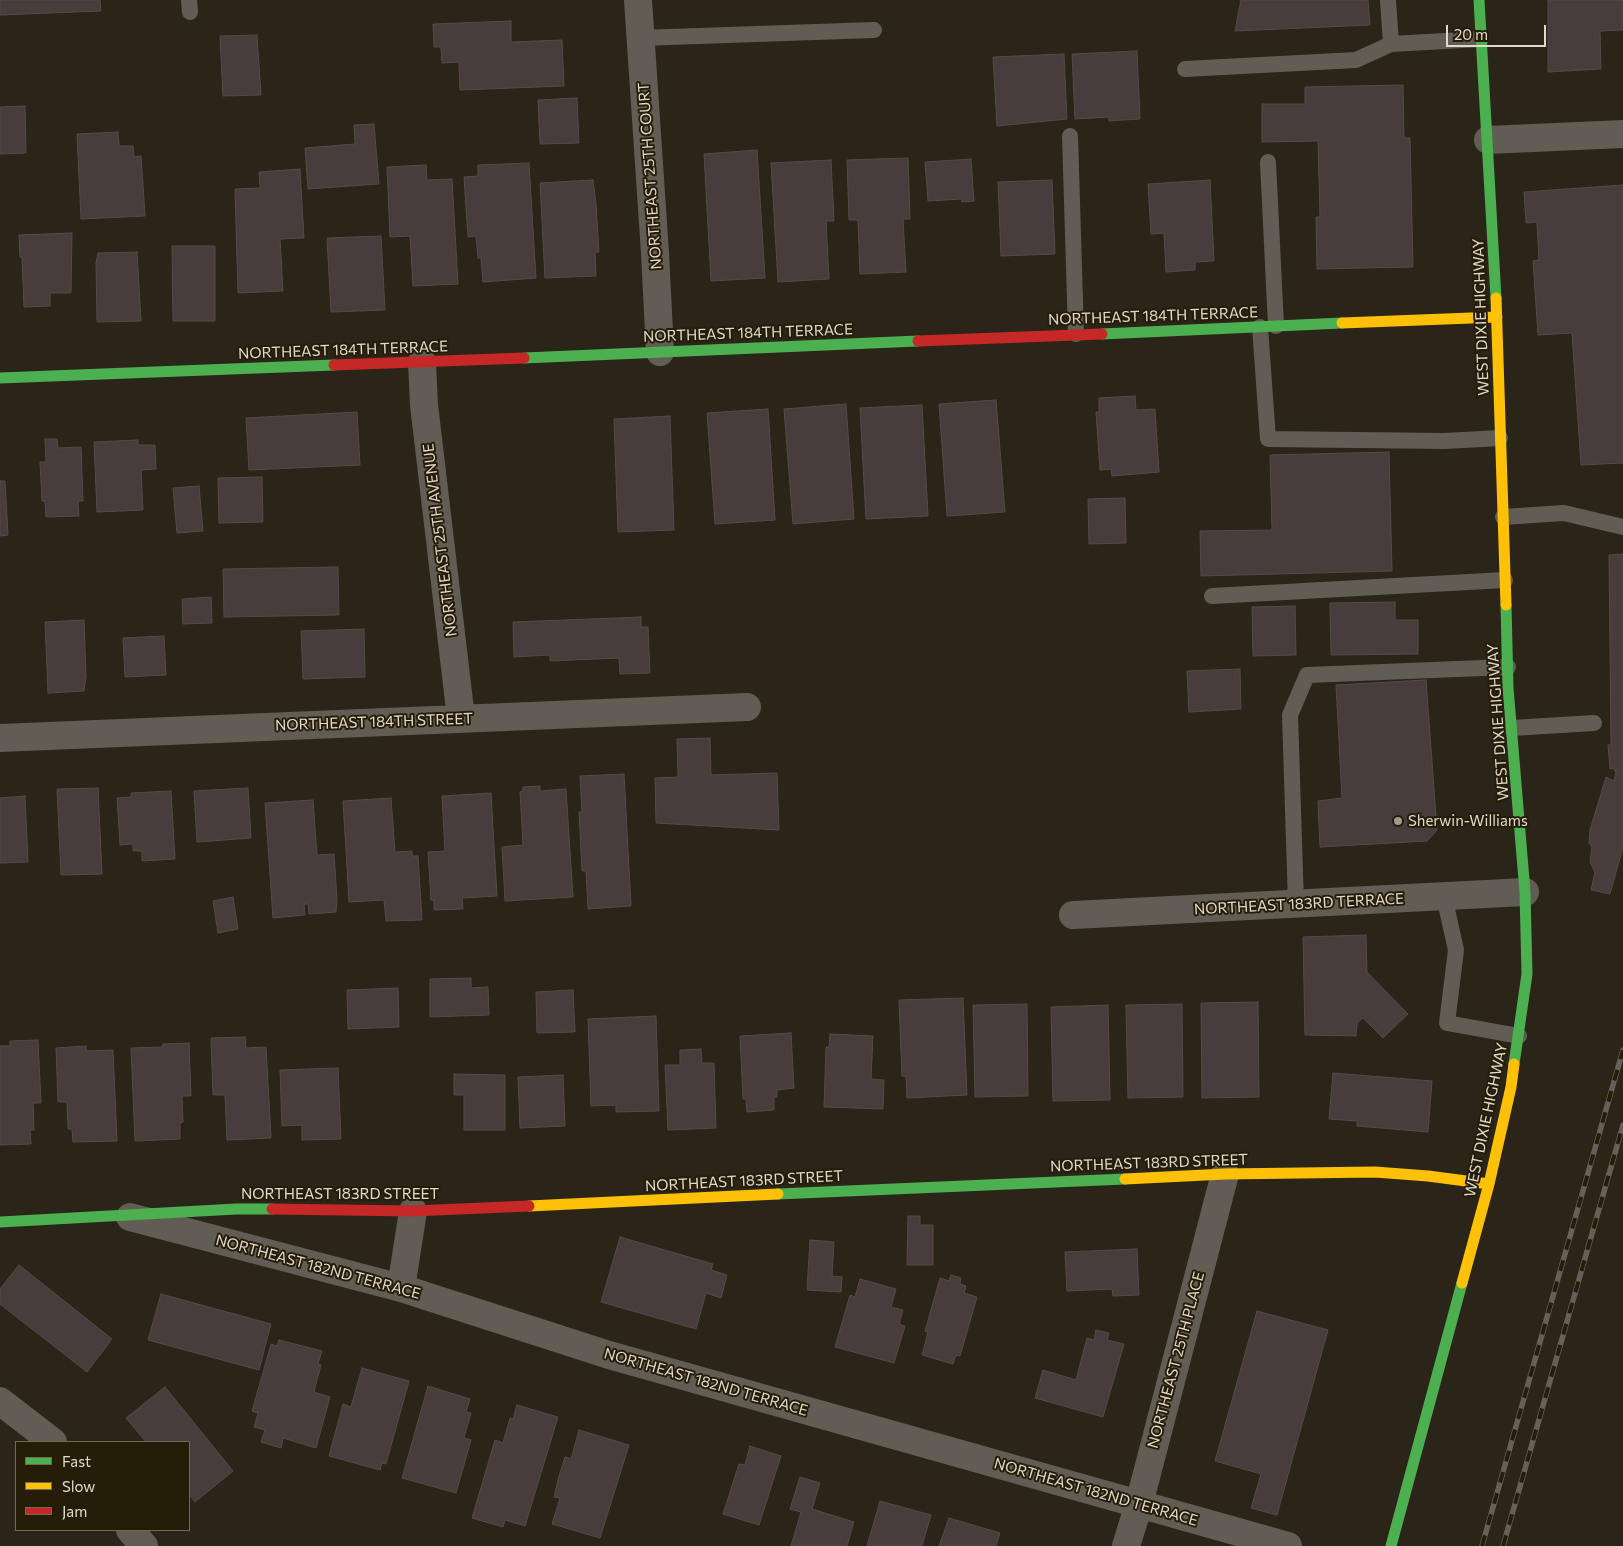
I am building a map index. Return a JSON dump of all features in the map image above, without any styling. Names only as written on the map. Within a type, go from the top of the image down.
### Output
[{"type":"street","name":"NORTHEAST 25TH COURT","points":[[638,0],[660,352]]},
{"type":"street","name":"WEST DIXIE HIGHWAY","points":[[1391,1546],[1489,1184],[1511,1087],[1527,974],[1525,892],[1508,667],[1497,317],[1479,0]]},
{"type":"street","points":[[1488,140],[1623,134]]},
{"type":"street","name":"NORTHEAST 184TH TERRACE","points":[[0,378],[1497,317]]},
{"type":"street","name":"NORTHEAST 25TH AVENUE","points":[[422,362],[424,405],[461,718]]},
{"type":"street","name":"NORTHEAST 184TH STREET","points":[[0,738],[748,707]]},
{"type":"street","name":"NORTHEAST 183RD TERRACE","points":[[1073,915],[1525,892]]},
{"type":"street","name":"NORTHEAST 183RD STREET","points":[[0,1222],[236,1209],[413,1212],[1225,1174],[1375,1172],[1428,1176],[1489,1184]]},
{"type":"street","name":"NORTHEAST 25TH PLACE","points":[[1126,1546],[1225,1174]]},
{"type":"street","points":[[230,1243],[224,1232],[224,1225],[227,1218],[236,1209]]},
{"type":"street","points":[[401,1288],[413,1212]]},
{"type":"street","name":"NORTHEAST 182ND TERRACE","points":[[126,1216],[401,1288],[608,1355],[1288,1546]]},
{"type":"street","points":[[0,1401],[52,1441]]},
{"type":"street","points":[[131,1531],[144,1546]]},
{"type":"lane","points":[[1388,0],[1391,44]]},
{"type":"lane","points":[[640,38],[874,30]]},
{"type":"lane","points":[[1185,69],[1356,60],[1391,44],[1481,39]]},
{"type":"lane","points":[[1070,136],[1076,334]]},
{"type":"lane","points":[[1268,162],[1276,326]]},
{"type":"lane","points":[[1260,327],[1268,439],[1444,441],[1500,438]]},
{"type":"lane","points":[[1503,517],[1564,513],[1623,527]]},
{"type":"lane","points":[[1212,596],[1505,580]]},
{"type":"lane","points":[[1296,904],[1290,715],[1307,675],[1508,667]]},
{"type":"lane","points":[[1512,728],[1594,723]]},
{"type":"lane","points":[[1444,896],[1456,950],[1447,1023],[1519,1036]]},
{"type":"building","points":[[0,0],[100,0],[101,11],[0,15]]},
{"type":"building","points":[[1241,0],[1368,0],[1370,25],[1235,31]]},
{"type":"building","points":[[1548,0],[1623,0],[1623,30],[1600,31],[1601,69],[1548,72]]},
{"type":"building","points":[[511,21],[511,42],[562,40],[564,86],[460,90],[459,62],[442,63],[441,47],[434,47],[433,24]]},
{"type":"building","points":[[257,35],[261,95],[223,96],[220,36]]},
{"type":"building","points":[[1137,51],[1140,119],[1109,121],[1109,117],[1075,119],[1072,54]]},
{"type":"building","points":[[1064,54],[1067,119],[997,126],[993,57]]},
{"type":"building","points":[[1403,85],[1404,138],[1410,138],[1413,267],[1317,269],[1316,217],[1320,217],[1318,141],[1262,142],[1262,104],[1305,104],[1305,87]]},
{"type":"building","points":[[577,98],[579,143],[540,144],[538,100]]},
{"type":"building","points":[[25,106],[26,153],[0,154],[0,107]]},
{"type":"building","points":[[374,124],[379,184],[308,189],[305,148],[355,144],[354,125]]},
{"type":"building","points":[[118,132],[119,146],[133,146],[134,157],[141,156],[145,216],[81,219],[77,134]]},
{"type":"building","points":[[757,150],[765,278],[711,281],[704,154]]},
{"type":"building","points":[[908,158],[910,219],[903,219],[906,272],[860,274],[858,220],[849,220],[847,160]]},
{"type":"building","points":[[971,159],[974,201],[962,202],[962,199],[928,201],[925,162]]},
{"type":"building","points":[[831,160],[834,221],[826,221],[829,279],[778,282],[771,163]]},
{"type":"building","points":[[529,163],[536,278],[483,282],[481,258],[478,258],[476,236],[468,237],[464,177],[478,176],[478,165]]},
{"type":"building","points":[[426,165],[427,180],[452,179],[458,284],[413,286],[410,236],[390,237],[387,167]]},
{"type":"building","points":[[300,169],[304,238],[280,239],[283,291],[238,293],[235,189],[260,188],[259,172]]},
{"type":"building","points":[[593,180],[599,252],[595,252],[596,276],[545,278],[540,183]]},
{"type":"building","points":[[1052,180],[1055,254],[1001,256],[998,182]]},
{"type":"building","points":[[1210,180],[1214,261],[1195,262],[1195,270],[1166,272],[1164,233],[1151,234],[1148,184]]},
{"type":"building","points":[[1623,185],[1623,463],[1581,465],[1572,333],[1538,335],[1533,261],[1539,260],[1537,222],[1526,223],[1524,192]]},
{"type":"building","points":[[72,233],[71,293],[50,293],[50,306],[24,307],[19,235]]},
{"type":"building","points":[[381,236],[385,310],[331,312],[327,238]]},
{"type":"building","points":[[172,246],[215,246],[215,321],[173,321]]},
{"type":"building","points":[[137,252],[141,321],[97,322],[96,263],[98,253]]},
{"type":"building","points":[[1135,396],[1136,410],[1155,409],[1159,472],[1112,476],[1111,469],[1100,470],[1096,412],[1099,412],[1099,398]]},
{"type":"building","points":[[996,400],[1005,512],[947,516],[939,404]]},
{"type":"building","points":[[846,404],[854,519],[793,524],[784,409]]},
{"type":"building","points":[[922,405],[928,516],[866,519],[860,408]]},
{"type":"building","points":[[768,409],[775,520],[715,524],[707,413]]},
{"type":"building","points":[[357,412],[360,465],[249,470],[246,418]]},
{"type":"building","points":[[670,416],[674,530],[618,532],[614,419]]},
{"type":"building","points":[[45,439],[57,439],[58,448],[81,447],[83,501],[78,501],[79,516],[46,517],[45,501],[42,501],[40,462],[46,462]]},
{"type":"building","points":[[138,440],[138,445],[155,445],[156,469],[141,470],[143,510],[97,512],[94,442]]},
{"type":"building","points":[[1389,452],[1392,571],[1201,576],[1200,531],[1272,530],[1270,455]]},
{"type":"building","points":[[262,477],[263,522],[219,523],[218,478]]},
{"type":"building","points":[[0,481],[5,481],[8,535],[0,536]]},
{"type":"building","points":[[199,486],[203,531],[177,533],[173,488]]},
{"type":"building","points":[[1125,498],[1126,543],[1089,544],[1088,499]]},
{"type":"building","points":[[1623,554],[1623,847],[1610,894],[1591,890],[1595,872],[1590,862],[1592,847],[1589,843],[1590,830],[1606,777],[1614,781],[1616,772],[1613,768],[1610,769],[1608,745],[1611,745],[1609,555]]},
{"type":"building","points":[[338,567],[339,615],[224,617],[223,569]]},
{"type":"building","points":[[211,597],[212,623],[183,624],[182,599]]},
{"type":"building","points":[[1395,602],[1395,620],[1418,620],[1418,654],[1331,655],[1330,603]]},
{"type":"building","points":[[1295,606],[1296,655],[1253,656],[1252,607]]},
{"type":"building","points":[[641,617],[641,627],[648,627],[650,673],[620,674],[619,658],[550,661],[550,655],[514,657],[513,622]]},
{"type":"building","points":[[84,620],[86,677],[84,691],[48,693],[45,622]]},
{"type":"building","points":[[364,629],[365,677],[303,679],[301,631]]},
{"type":"building","points":[[164,636],[166,675],[125,677],[123,638]]},
{"type":"building","points":[[1240,669],[1241,709],[1189,712],[1187,671]]},
{"type":"building","points":[[1426,680],[1437,830],[1427,841],[1320,847],[1318,801],[1342,798],[1336,685]]},
{"type":"building","points":[[710,738],[711,775],[777,773],[779,830],[656,823],[655,778],[678,777],[677,739]]},
{"type":"building","points":[[624,774],[631,906],[588,909],[586,871],[582,871],[579,812],[582,812],[580,776]]},
{"type":"building","points":[[540,786],[540,791],[566,789],[573,897],[505,901],[502,847],[523,845],[520,792],[523,791],[523,787]]},
{"type":"building","points":[[98,788],[102,874],[61,875],[57,789]]},
{"type":"building","points":[[248,788],[251,838],[197,842],[194,791]]},
{"type":"building","points":[[171,791],[175,859],[142,861],[142,851],[133,851],[133,844],[120,845],[117,798],[131,797],[131,793]]},
{"type":"building","points":[[491,793],[497,896],[462,898],[463,909],[434,910],[434,900],[431,900],[428,852],[445,851],[442,796]]},
{"type":"building","points":[[25,796],[28,862],[0,863],[0,798]]},
{"type":"building","points":[[391,798],[395,852],[412,851],[412,856],[418,856],[422,920],[386,921],[384,900],[349,902],[343,801]]},
{"type":"building","points":[[313,800],[317,855],[334,854],[336,912],[309,914],[308,904],[304,904],[305,915],[273,918],[265,803]]},
{"type":"building","points":[[233,897],[238,929],[218,933],[213,901]]},
{"type":"building","points":[[1366,935],[1367,972],[1408,1014],[1383,1038],[1363,1018],[1357,1023],[1356,1036],[1305,1035],[1303,937]]},
{"type":"building","points":[[471,978],[471,988],[488,987],[489,1015],[430,1017],[430,979]]},
{"type":"building","points":[[398,988],[399,1027],[348,1029],[347,990]]},
{"type":"building","points":[[573,990],[575,1032],[537,1033],[536,992]]},
{"type":"building","points":[[963,998],[967,1095],[907,1098],[906,1076],[902,1076],[899,1000]]},
{"type":"building","points":[[1258,1002],[1259,1097],[1202,1098],[1201,1003]]},
{"type":"building","points":[[1027,1004],[1028,1096],[975,1097],[973,1005]]},
{"type":"building","points":[[1182,1004],[1183,1097],[1128,1098],[1126,1005]]},
{"type":"building","points":[[1108,1005],[1110,1100],[1053,1101],[1051,1007]]},
{"type":"building","points":[[656,1016],[659,1111],[616,1112],[616,1105],[591,1106],[588,1019]]},
{"type":"building","points":[[791,1033],[794,1088],[777,1090],[777,1097],[774,1097],[774,1110],[747,1112],[746,1099],[743,1099],[740,1036]]},
{"type":"building","points":[[830,1034],[873,1036],[871,1079],[884,1080],[883,1109],[824,1107],[826,1047],[829,1047]]},
{"type":"building","points":[[245,1037],[246,1048],[266,1047],[271,1138],[227,1140],[225,1095],[213,1095],[211,1038]]},
{"type":"building","points":[[38,1040],[41,1103],[33,1103],[34,1130],[30,1130],[31,1144],[0,1145],[0,1046],[10,1046],[10,1041]]},
{"type":"building","points":[[189,1043],[191,1096],[182,1096],[183,1122],[180,1123],[180,1139],[135,1141],[131,1048],[163,1047],[163,1044]]},
{"type":"building","points":[[86,1046],[86,1051],[113,1050],[117,1141],[73,1142],[72,1129],[68,1129],[67,1102],[58,1102],[56,1048]]},
{"type":"building","points":[[701,1049],[702,1063],[714,1063],[716,1128],[668,1130],[665,1065],[680,1065],[680,1050]]},
{"type":"building","points":[[338,1068],[341,1139],[302,1140],[302,1125],[282,1126],[280,1070]]},
{"type":"building","points":[[1333,1073],[1432,1081],[1428,1132],[1357,1126],[1357,1121],[1329,1119]]},
{"type":"building","points":[[454,1074],[505,1075],[505,1130],[464,1130],[464,1095],[454,1095]]},
{"type":"building","points":[[563,1075],[565,1126],[520,1128],[518,1077]]},
{"type":"building","points":[[908,1216],[920,1216],[920,1225],[933,1225],[933,1265],[907,1265]]},
{"type":"building","points":[[620,1237],[713,1264],[711,1270],[727,1275],[721,1298],[706,1293],[696,1329],[601,1302]]},
{"type":"building","points":[[810,1240],[834,1242],[832,1276],[842,1277],[841,1292],[807,1290]]},
{"type":"building","points":[[1137,1249],[1139,1295],[1113,1296],[1112,1289],[1067,1291],[1065,1252]]},
{"type":"building","points":[[19,1265],[112,1339],[87,1372],[0,1304],[0,1289]]},
{"type":"building","points":[[951,1275],[961,1278],[960,1284],[966,1286],[964,1293],[977,1297],[960,1356],[956,1355],[953,1364],[922,1355],[928,1332],[925,1331],[940,1278],[949,1281]]},
{"type":"building","points":[[860,1279],[896,1289],[891,1307],[903,1310],[899,1324],[905,1326],[894,1363],[835,1347],[850,1295],[855,1297]]},
{"type":"building","points":[[161,1294],[271,1324],[259,1370],[148,1340]]},
{"type":"building","points":[[1257,1311],[1328,1330],[1277,1515],[1251,1508],[1261,1474],[1215,1461]]},
{"type":"building","points":[[1096,1330],[1109,1333],[1107,1340],[1124,1344],[1103,1417],[1035,1398],[1043,1370],[1076,1380],[1087,1338],[1094,1340]]},
{"type":"building","points":[[279,1340],[322,1351],[318,1364],[321,1365],[314,1392],[330,1397],[316,1448],[283,1438],[281,1448],[261,1442],[265,1430],[254,1427],[258,1413],[252,1411],[271,1344],[277,1346]]},
{"type":"building","points":[[362,1368],[409,1381],[386,1464],[382,1463],[380,1470],[329,1456],[343,1404],[351,1407]]},
{"type":"building","points":[[428,1386],[470,1399],[466,1412],[471,1413],[464,1438],[471,1440],[456,1493],[402,1478]]},
{"type":"building","points":[[165,1387],[233,1471],[195,1502],[190,1496],[190,1441],[145,1441],[126,1418]]},
{"type":"building","points":[[517,1405],[558,1417],[525,1526],[505,1520],[503,1527],[472,1518],[495,1440],[503,1443],[510,1418],[513,1419]]},
{"type":"building","points":[[579,1430],[629,1445],[600,1538],[552,1524],[560,1498],[554,1497],[559,1476],[565,1457],[571,1459]]},
{"type":"building","points":[[750,1446],[781,1456],[759,1525],[723,1514],[739,1464],[745,1465]]},
{"type":"building","points":[[800,1477],[820,1483],[812,1509],[854,1522],[847,1546],[791,1546],[801,1512],[790,1509]]},
{"type":"building","points":[[880,1501],[931,1515],[922,1546],[867,1546]]},
{"type":"building","points":[[949,1518],[1000,1533],[996,1546],[939,1546]]},
{"type":"railway","points":[[1482,1546],[1623,1050]]},
{"type":"railway","points":[[1503,1546],[1623,1125]]},
{"type":"traffic: fast","points":[[1479,0],[1496,298]]},
{"type":"traffic: fast","points":[[1102,334],[1342,323]]},
{"type":"traffic: fast","points":[[524,358],[918,341]]},
{"type":"traffic: fast","points":[[0,378],[334,365]]},
{"type":"traffic: fast","points":[[1506,605],[1508,688],[1525,892],[1527,974],[1514,1064]]},
{"type":"traffic: fast","points":[[778,1194],[1125,1179]]},
{"type":"traffic: fast","points":[[0,1222],[236,1209],[272,1209]]},
{"type":"traffic: fast","points":[[1391,1546],[1462,1283]]},
{"type":"traffic: slow","points":[[1496,298],[1506,605]]},
{"type":"traffic: slow","points":[[1342,323],[1497,317]]},
{"type":"traffic: slow","points":[[1462,1283],[1489,1184],[1511,1087],[1514,1064]]},
{"type":"traffic: slow","points":[[1125,1179],[1225,1174],[1375,1172],[1428,1176],[1489,1184]]},
{"type":"traffic: slow","points":[[529,1206],[778,1194]]},
{"type":"traffic: jam","points":[[918,341],[1102,334]]},
{"type":"traffic: jam","points":[[334,365],[524,358]]},
{"type":"traffic: jam","points":[[272,1209],[413,1211],[529,1206]]},
{"type":"place","name":"Sherwin-Williams","points":[[1398,821]]}]
